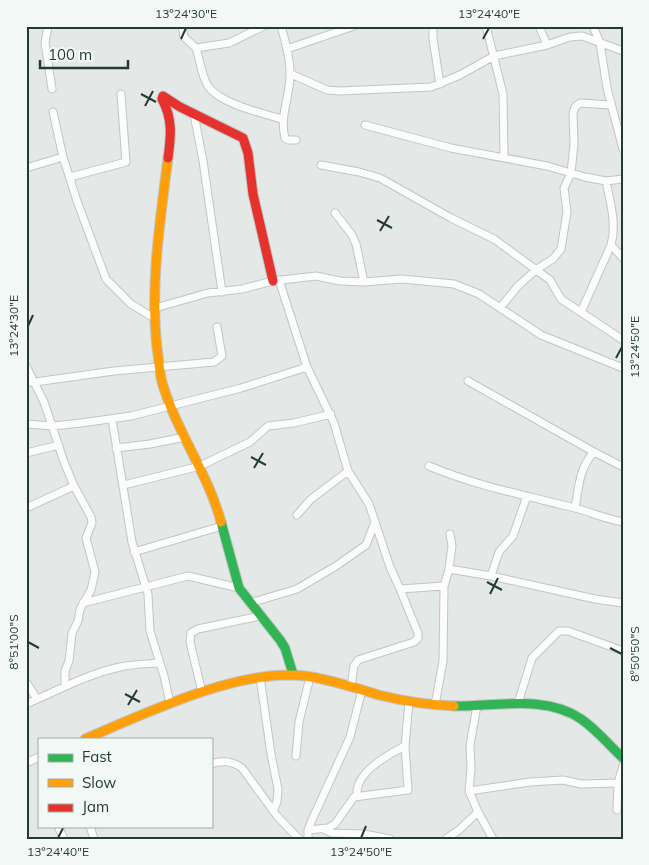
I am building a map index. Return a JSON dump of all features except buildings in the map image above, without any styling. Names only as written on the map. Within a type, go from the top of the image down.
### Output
[{"type":"street","points":[[48,26],[45,43],[52,89]]},
{"type":"street","points":[[182,26],[184,37],[196,48],[207,84],[216,93],[248,109],[282,119]]},
{"type":"street","points":[[196,48],[229,43],[264,26]]},
{"type":"street","points":[[281,26],[291,74],[282,119],[284,138],[296,140]]},
{"type":"street","points":[[287,49],[354,26]]},
{"type":"street","points":[[434,26],[433,39],[440,84]]},
{"type":"street","points":[[486,26],[504,94],[504,157]]},
{"type":"street","points":[[539,26],[547,45]]},
{"type":"street","points":[[593,26],[600,42],[610,105],[623,149]]},
{"type":"street","points":[[291,74],[327,90],[419,89],[440,84],[479,66],[494,56],[547,45],[576,36],[582,36],[623,51]]},
{"type":"street","points":[[70,177],[126,162],[121,94]]},
{"type":"street","points":[[293,674],[285,648],[280,640],[239,588],[222,526],[200,466],[170,405],[162,383],[154,318],[156,308],[155,263],[171,137],[170,115],[162,97],[164,96],[244,141],[254,201],[276,281],[307,367],[331,414],[348,471],[364,494],[390,567],[418,633],[418,638],[414,642],[358,660],[354,666],[351,687]]},
{"type":"street","points":[[500,308],[518,286],[537,269],[553,259],[561,249],[567,212],[564,188],[571,173],[574,144],[573,112],[575,106],[580,103],[610,105]]},
{"type":"street","points":[[53,112],[63,157],[106,279],[131,304],[154,318]]},
{"type":"street","points":[[194,114],[204,161],[222,292]]},
{"type":"street","points":[[365,125],[451,148],[504,157],[606,181],[623,179]]},
{"type":"street","points":[[26,168],[63,157]]},
{"type":"street","points":[[321,165],[364,173],[389,183],[451,218],[494,239],[550,280],[561,299],[623,340]]},
{"type":"street","points":[[582,312],[613,237],[614,225],[606,181]]},
{"type":"street","points":[[335,213],[352,235],[356,244],[364,282]]},
{"type":"street","points":[[613,237],[623,236]]},
{"type":"street","points":[[611,245],[623,258]]},
{"type":"street","points":[[156,308],[208,294],[276,281],[321,276],[334,281],[364,282],[402,279],[454,284],[479,294],[541,335],[623,368]]},
{"type":"street","points":[[26,382],[218,360],[222,353],[217,327]]},
{"type":"street","points":[[26,366],[35,382],[74,486],[92,517],[92,523],[86,538],[95,572],[91,590],[83,603],[72,633],[70,661],[65,671],[65,686]]},
{"type":"street","points":[[26,424],[52,426],[112,419],[241,388],[307,367]]},
{"type":"street","points":[[468,381],[623,467]]},
{"type":"street","points":[[124,485],[200,466],[254,439],[268,426],[294,423],[331,414]]},
{"type":"street","points":[[112,419],[134,552],[150,602],[150,631],[170,703]]},
{"type":"street","points":[[116,448],[185,437]]},
{"type":"street","points":[[26,454],[58,445]]},
{"type":"street","points":[[575,508],[582,469],[594,452]]},
{"type":"street","points":[[429,466],[458,478],[623,522]]},
{"type":"street","points":[[296,515],[310,500],[348,471]]},
{"type":"street","points":[[26,508],[74,486]]},
{"type":"street","points":[[491,576],[499,552],[513,536],[527,496]]},
{"type":"street","points":[[250,603],[298,589],[336,566],[366,545],[375,521]]},
{"type":"street","points":[[134,552],[222,526]]},
{"type":"street","points":[[435,705],[443,660],[444,586],[449,569],[452,546],[450,534]]},
{"type":"street","points":[[449,569],[623,603]]},
{"type":"street","points":[[83,603],[183,576],[193,576],[239,588]]},
{"type":"street","points":[[400,589],[444,586]]},
{"type":"street","points":[[202,692],[190,642],[191,633],[198,629],[260,616]]},
{"type":"street","points":[[518,703],[532,658],[559,630],[568,630],[623,651]]},
{"type":"street","points":[[26,704],[65,686],[103,672],[121,667],[159,663]]},
{"type":"street","points":[[87,738],[170,703],[202,692],[260,677],[293,674],[409,702],[478,706],[518,703],[565,710],[582,719],[623,758]]},
{"type":"street","points":[[260,677],[278,789],[277,802],[273,810]]},
{"type":"street","points":[[296,756],[299,722],[310,677]]},
{"type":"street","points":[[26,682],[37,699]]},
{"type":"street","points":[[308,839],[308,830],[350,737],[362,690]]},
{"type":"street","points":[[308,830],[330,827],[338,820],[351,799],[357,796],[410,789],[406,770],[405,746],[409,702]]},
{"type":"street","points":[[478,706],[470,745],[471,769],[469,792],[493,839]]},
{"type":"street","points":[[357,796],[357,786],[370,768],[389,754],[405,746]]},
{"type":"street","points":[[26,763],[38,760]]},
{"type":"street","points":[[212,764],[226,761],[235,763],[242,768],[273,810],[299,839]]},
{"type":"street","points":[[617,810],[618,783],[623,766]]},
{"type":"street","points":[[469,792],[530,782],[563,780],[581,784],[618,783]]},
{"type":"street","points":[[446,839],[459,830],[478,812]]},
{"type":"street","points":[[323,829],[332,833],[364,834],[390,839]]},
{"type":"traffic: fast","points":[[221,522],[239,588],[280,640],[285,648],[293,674]]},
{"type":"traffic: fast","points":[[454,706],[536,704],[567,711],[587,723],[623,758]]},
{"type":"traffic: slow","points":[[168,158],[155,277],[155,324],[160,374],[175,418],[208,486],[221,522]]},
{"type":"traffic: slow","points":[[87,738],[193,695],[251,679],[279,675],[314,677],[397,699],[425,704],[454,706]]},
{"type":"traffic: jam","points":[[168,158],[170,121],[162,99],[163,96],[180,107],[243,138],[248,153],[253,194],[273,281]]}]
